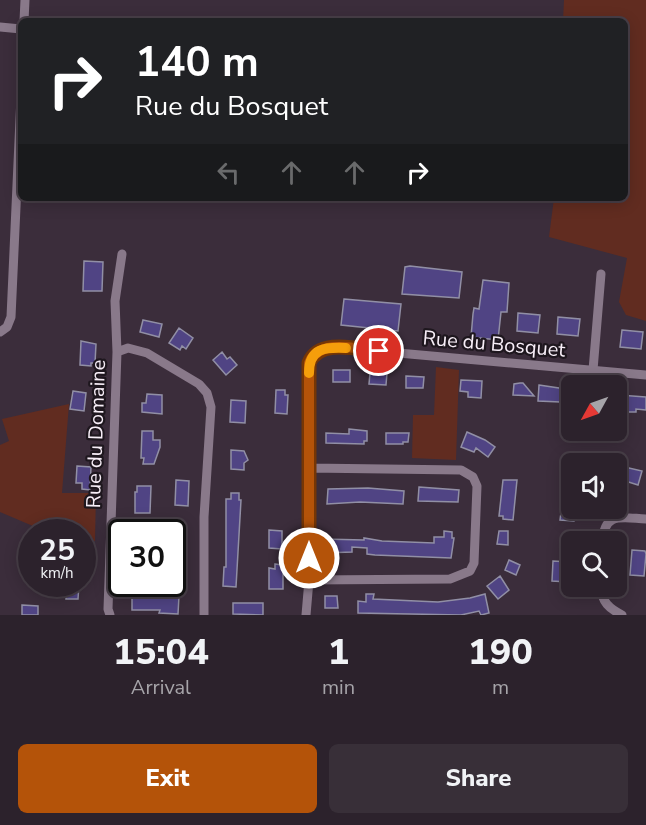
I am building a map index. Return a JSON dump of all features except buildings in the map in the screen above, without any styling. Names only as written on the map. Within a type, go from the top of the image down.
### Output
[{"type":"street","points":[[24,18],[25,0]]},
{"type":"street","points":[[0,27],[18,29]]},
{"type":"street","points":[[0,332],[6,327],[11,317],[18,162]]},
{"type":"street","name":"Rue du Domaine","points":[[110,615],[108,609],[117,352],[115,301],[122,254]]},
{"type":"street","points":[[593,370],[601,274]]},
{"type":"street","name":"Rue du Bosquet","points":[[306,615],[309,580],[309,363],[312,356],[331,347],[646,375]]},
{"type":"street","points":[[117,352],[128,348],[147,353],[199,384],[207,393],[211,407],[204,517],[204,615]]},
{"type":"street","points":[[309,468],[461,470],[473,477],[477,486],[474,563],[470,571],[450,579],[309,580]]},
{"type":"street","points":[[603,531],[608,522],[614,518],[646,519]]},
{"type":"street","points":[[603,597],[605,603],[622,615]]},
{"type":"shaded area","points":[[564,0],[646,0],[646,321],[626,315],[619,302],[627,258],[549,237],[554,201],[628,201],[628,18],[563,18]]},
{"type":"shaded area","points":[[436,367],[459,370],[456,460],[412,458],[413,415],[434,415]]},
{"type":"shaded area","points":[[69,404],[62,493],[96,493],[95,519],[18,520],[0,512],[0,445],[9,441],[2,419]]},
{"type":"slow traffic","points":[[309,373],[309,363],[317,352],[331,347],[346,348]]},
{"type":"route","points":[[309,558],[309,363],[317,352],[331,347],[379,351]]}]
